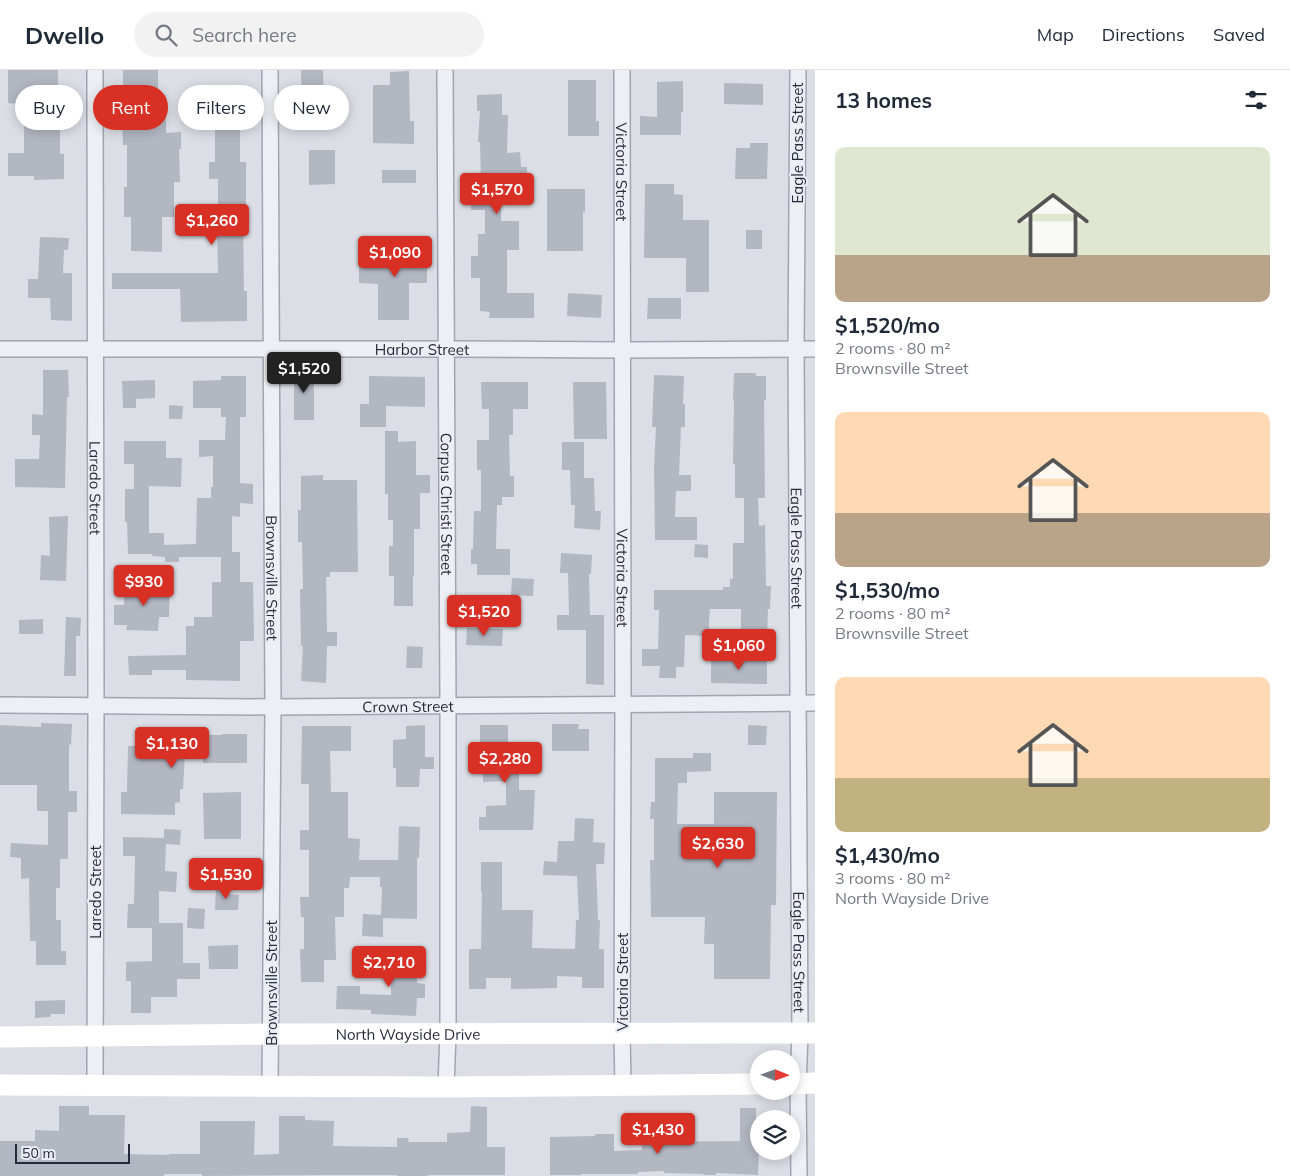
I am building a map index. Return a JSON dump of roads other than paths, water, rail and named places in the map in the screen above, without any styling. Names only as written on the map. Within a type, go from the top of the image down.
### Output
[{"type":"main road","name":"North Wayside Drive","points":[[0,1037],[271,1034],[808,1034]]},
{"type":"main road","points":[[0,1085],[446,1087],[750,1084]]},
{"type":"street","name":"Laredo Street","points":[[95,70],[95,1085]]},
{"type":"street","name":"Brownsville Street","points":[[270,70],[273,707],[270,1086]]},
{"type":"street","name":"Corpus Christi Street","points":[[445,70],[448,705],[448,1034],[446,1087]]},
{"type":"street","name":"Victoria Street","points":[[622,70],[623,1085]]},
{"type":"street","name":"Eagle Pass Street","points":[[798,70],[796,349],[798,703],[808,1034],[801,1084],[799,1176]]},
{"type":"street","name":"Harbor Street","points":[[0,349],[815,349]]},
{"type":"street","name":"Crown Street","points":[[0,705],[273,707],[815,703]]}]
